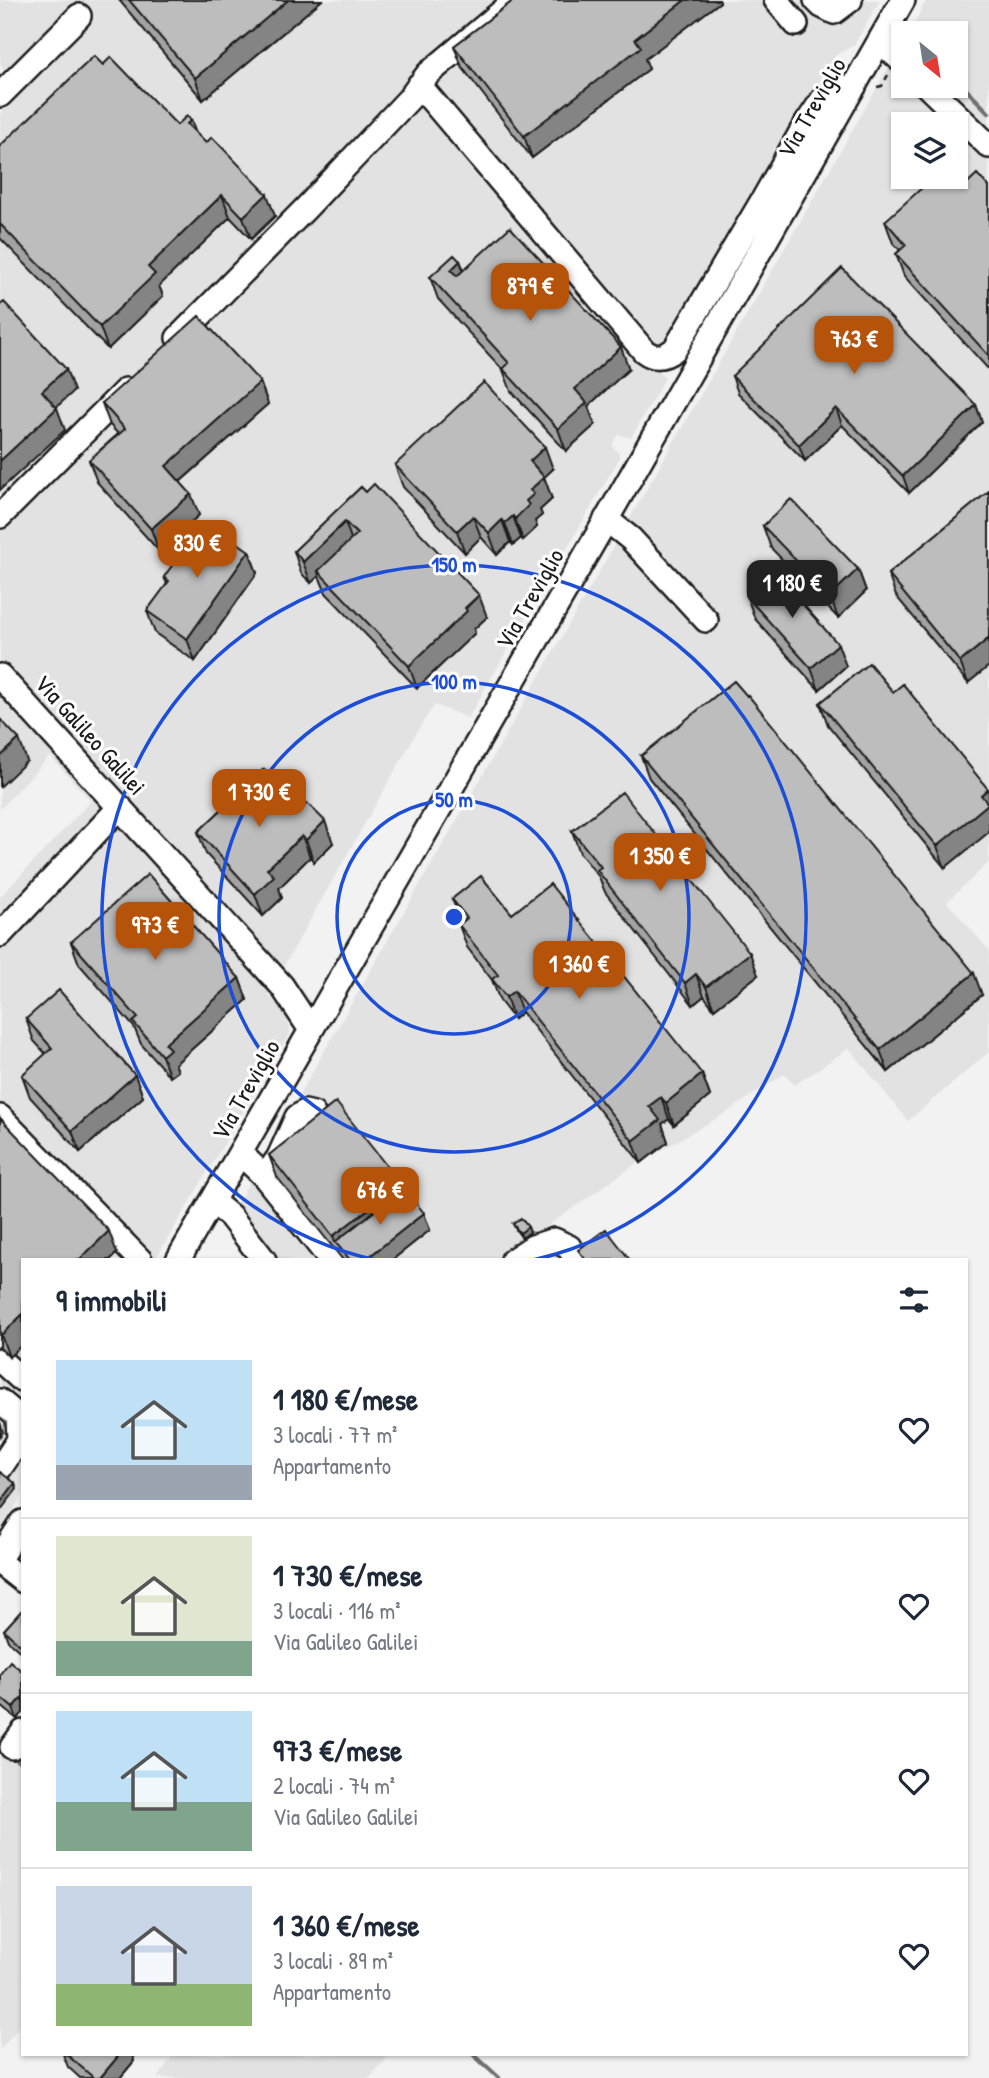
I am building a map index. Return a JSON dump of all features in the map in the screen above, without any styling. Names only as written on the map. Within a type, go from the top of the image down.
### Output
[{"type":"street","points":[[164,352],[306,208],[409,99],[428,74],[516,0]]},
{"type":"street","points":[[776,0],[796,24]]},
{"type":"street","points":[[816,0],[834,12],[850,0]]},
{"type":"street","name":"Via Treviglio","points":[[179,1258],[903,0]]},
{"type":"street","points":[[0,95],[79,16]]},
{"type":"street","points":[[880,41],[891,51]]},
{"type":"street","points":[[419,85],[640,346],[656,357],[666,356],[676,349],[822,99],[839,88],[854,87]]},
{"type":"street","points":[[939,98],[989,146]]},
{"type":"street","points":[[0,516],[144,372]]},
{"type":"street","points":[[606,519],[631,540],[706,620]]},
{"type":"street","name":"Via Galileo Galilei","points":[[0,676],[282,986],[311,1030]]},
{"type":"street","points":[[0,935],[120,807]]},
{"type":"street","points":[[282,986],[329,999]]},
{"type":"street","points":[[0,1117],[138,1258]]},
{"type":"street","points":[[240,1153],[265,1177],[329,1258]]},
{"type":"street","points":[[265,1177],[279,1157]]},
{"type":"street","points":[[212,1201],[230,1216],[262,1258]]},
{"type":"street","points":[[516,1258],[533,1247],[554,1240],[569,1247],[575,1258]]},
{"type":"street","points":[[0,1360],[21,1379]]},
{"type":"street","points":[[0,1401],[18,1416],[21,1441],[0,1468]]},
{"type":"street","points":[[21,1525],[0,1560],[21,1579]]},
{"type":"shaded area","points":[[0,0],[880,0],[854,45],[836,55],[652,365],[665,378],[631,438],[619,435],[615,440],[612,446],[619,453],[619,459],[468,718],[435,705],[422,723],[268,994],[288,1016],[290,1033],[156,1258],[21,1258],[21,1497],[0,1531],[0,897],[91,801],[50,756],[0,809],[0,114],[24,90],[4,71],[0,63]]},
{"type":"shaded area","points":[[927,0],[989,0],[989,862],[947,902],[989,950],[989,1052],[908,1121],[849,1048],[795,1085],[784,1074],[726,1113],[633,1166],[502,1258],[269,1258],[232,1212],[891,63],[891,98],[968,98],[968,21],[915,21]]},
{"type":"shaded area","points":[[0,1748],[21,1764],[21,2024],[0,2050]]},
{"type":"shaded area","points":[[173,2056],[388,2056],[370,2078],[157,2078]]},
{"type":"building","points":[[129,0],[288,0],[195,78]]},
{"type":"building","points":[[514,0],[685,0],[635,39],[641,47],[524,136],[454,46]]},
{"type":"building","points":[[94,56],[103,65],[111,57],[177,125],[187,116],[191,120],[187,124],[206,143],[212,137],[267,194],[243,217],[222,195],[148,267],[155,274],[100,327],[0,224],[0,146]]},
{"type":"building","points":[[977,174],[989,187],[989,356],[896,254],[906,245],[885,221],[921,189],[968,189],[968,182]]},
{"type":"building","points":[[510,227],[621,347],[575,389],[587,403],[558,429],[503,369],[509,363],[430,277],[454,255],[460,261],[451,270],[457,276]]},
{"type":"building","points":[[842,268],[976,405],[903,476],[836,408],[799,445],[732,376]]},
{"type":"building","points":[[4,302],[66,369],[42,391],[57,408],[0,461],[0,305]]},
{"type":"building","points":[[199,316],[260,382],[166,466],[191,494],[151,529],[89,460],[125,429],[102,403]]},
{"type":"building","points":[[484,382],[545,447],[530,461],[544,477],[530,490],[534,494],[526,501],[529,505],[515,519],[513,516],[505,523],[502,520],[489,533],[473,516],[457,531],[395,465]]},
{"type":"building","points":[[374,484],[479,595],[465,608],[467,611],[409,666],[318,571],[357,534],[345,522],[303,562],[294,551],[361,487],[366,492]]},
{"type":"building","points":[[989,491],[989,638],[960,662],[888,574]]},
{"type":"building","points":[[791,499],[858,569],[830,596],[763,526]]},
{"type":"building","points":[[208,522],[249,551],[187,639],[147,611],[169,581],[164,577],[180,554],[183,557]]},
{"type":"building","points":[[774,572],[838,644],[811,668],[747,597]]},
{"type":"building","points":[[869,663],[893,692],[903,684],[988,789],[981,795],[988,804],[937,846],[820,703]]},
{"type":"building","points":[[734,681],[974,973],[880,1050],[641,756]]},
{"type":"building","points":[[0,719],[19,739],[0,757]]},
{"type":"building","points":[[264,769],[302,808],[307,803],[325,821],[306,840],[302,836],[267,869],[274,876],[255,894],[198,832]]},
{"type":"building","points":[[622,792],[750,953],[706,987],[696,974],[685,983],[597,870],[601,867],[572,831]]},
{"type":"building","points":[[148,874],[239,978],[165,1044],[170,1049],[162,1056],[133,1022],[138,1018],[71,942]]},
{"type":"building","points":[[481,876],[512,914],[550,884],[702,1074],[666,1103],[661,1097],[649,1106],[660,1120],[633,1141],[514,991],[506,997],[492,979],[498,975],[459,925],[467,918],[452,899]]},
{"type":"building","points":[[59,990],[135,1075],[72,1131],[22,1075],[52,1048],[26,1019]]},
{"type":"building","points":[[336,1102],[401,1184],[333,1236],[269,1155]]},
{"type":"building","points":[[0,1118],[109,1231],[81,1258],[21,1258],[21,1316],[0,1334]]},
{"type":"building","points":[[404,1188],[424,1213],[368,1258],[348,1258],[335,1242]]},
{"type":"building","points":[[521,1218],[528,1227],[520,1233],[513,1224]]},
{"type":"building","points":[[606,1229],[628,1258],[584,1258],[578,1250]]},
{"type":"building","points":[[0,1472],[15,1483],[0,1503]]},
{"type":"building","points":[[21,1611],[21,1644],[4,1630]]},
{"type":"building","points":[[10,1661],[21,1670],[21,1699],[13,1708],[0,1697],[0,1674]]},
{"type":"building","points":[[68,2056],[118,2056],[100,2078],[94,2078]]},
{"type":"waterway","points":[[968,91],[989,113]]},
{"type":"waterway","points":[[0,1748],[21,1763]]},
{"type":"waterway","points":[[475,2056],[499,2078]]}]
